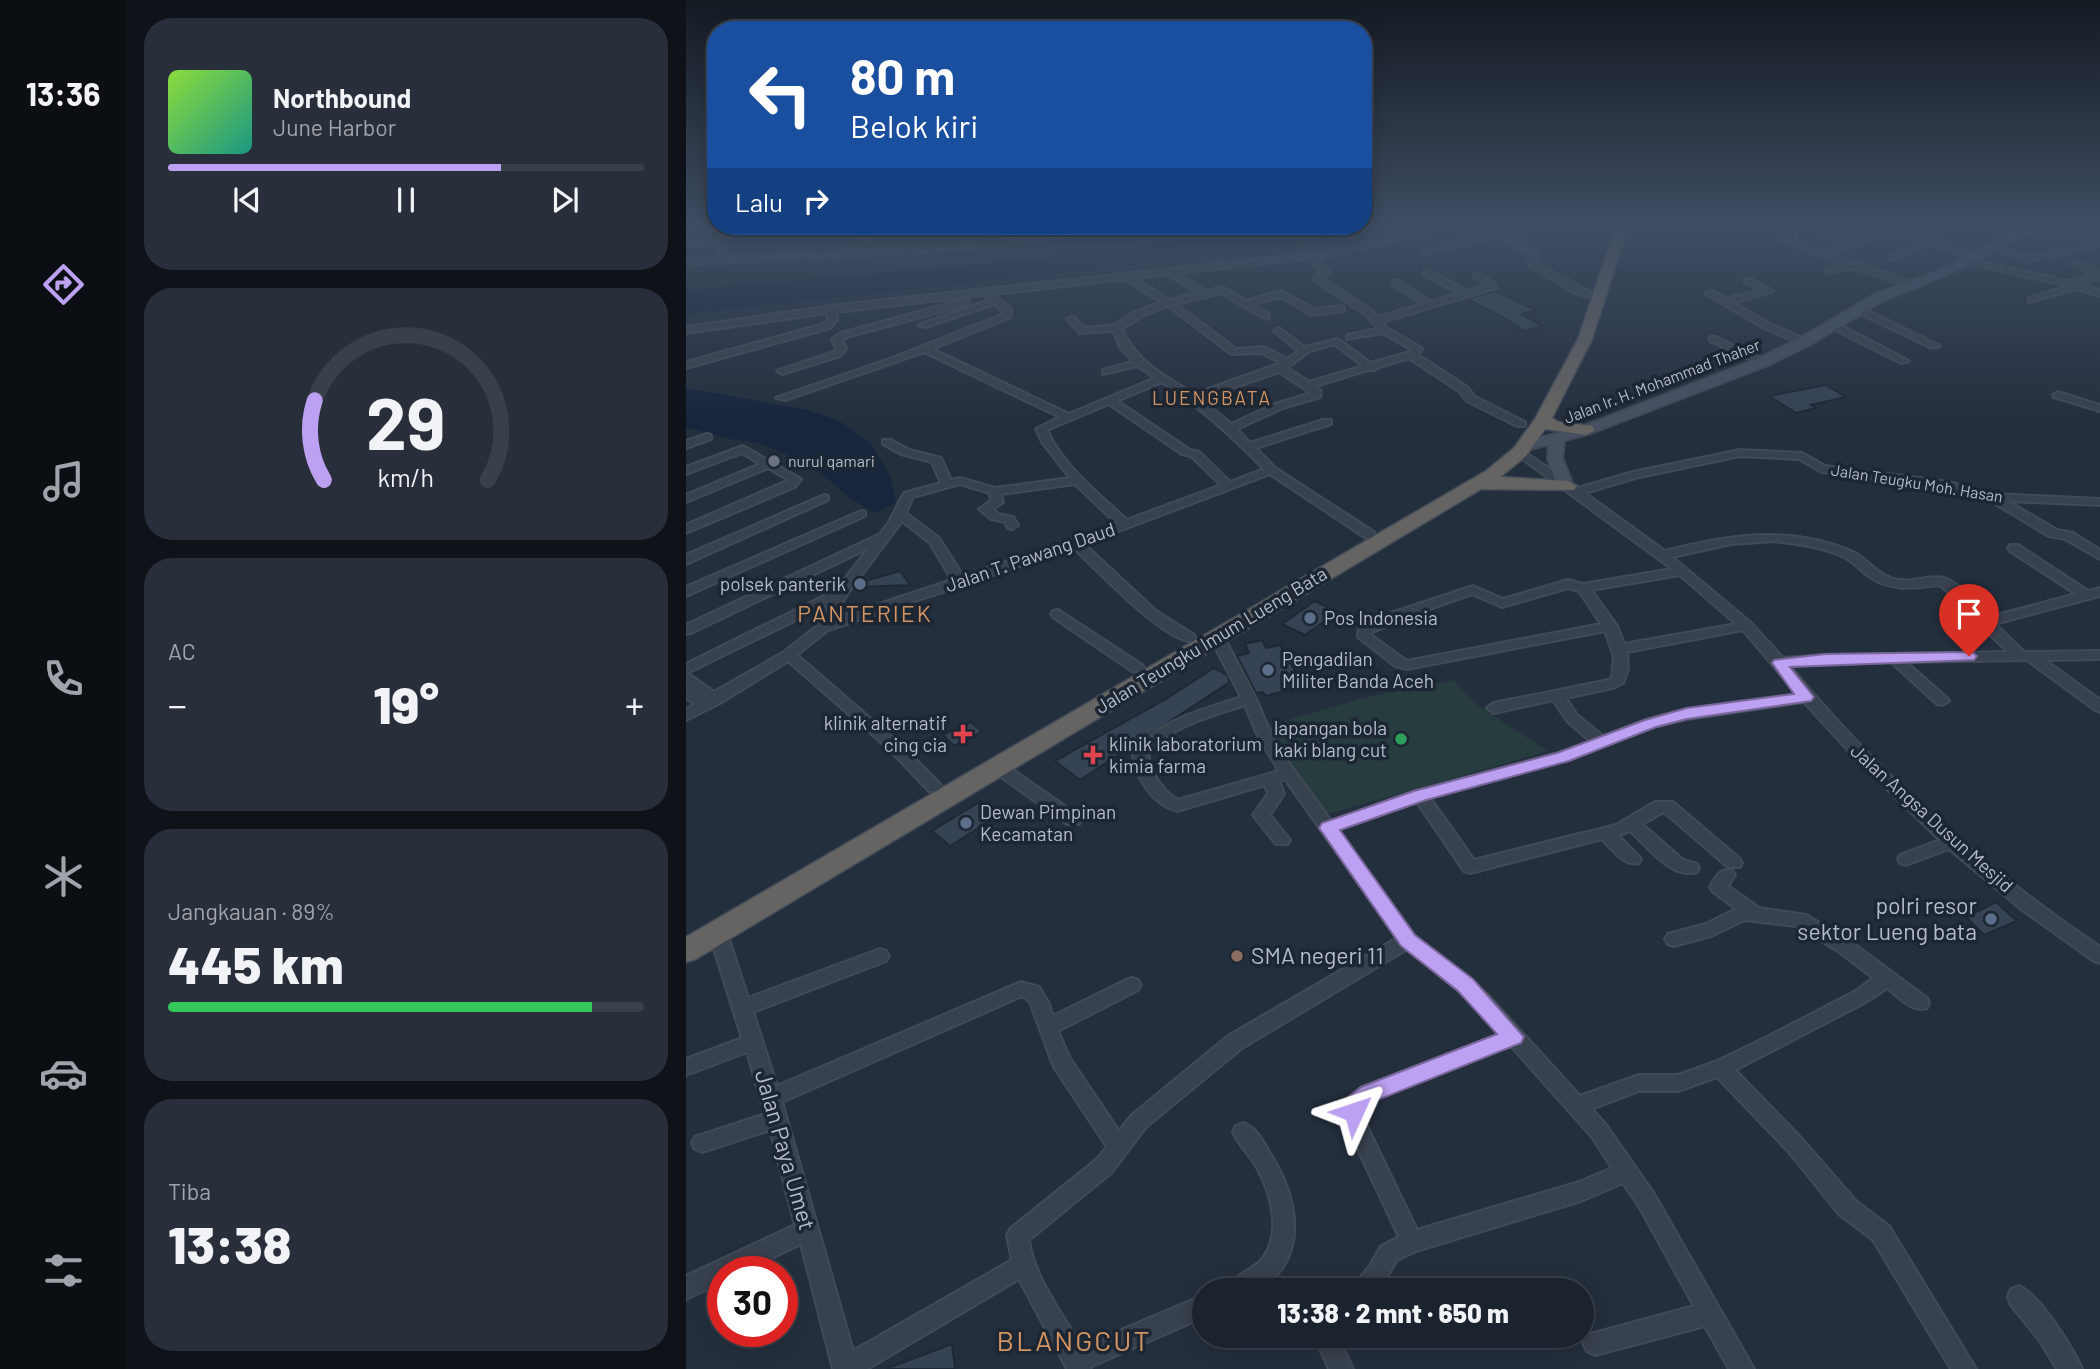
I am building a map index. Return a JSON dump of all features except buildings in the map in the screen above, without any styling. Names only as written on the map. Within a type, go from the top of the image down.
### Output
[{"type":"highway","name":"Jalan Teungku Imum Lueng Bata","points":[[686,934],[1189,638],[1492,475],[1522,449],[1543,419],[1573,349],[1590,291]]},
{"type":"highway","name":"Jalan Teungku Imum Lueng Bata","points":[[686,951],[1217,637],[1341,557],[1370,535],[1481,471],[1505,451],[1573,349],[1587,334],[1601,291]]},
{"type":"highway","points":[[1543,419],[1553,427],[1586,430]]},
{"type":"highway","points":[[1477,484],[1518,482],[1569,487]]},
{"type":"main road","name":"Jalan Ir. H. Mohammad Thaher","points":[[1522,449],[1586,430],[1763,362],[1804,342],[1857,309],[1897,291]]},
{"type":"main road","points":[[1557,439],[1555,458],[1569,487]]},
{"type":"street","points":[[782,371],[837,354],[841,349],[837,339],[844,335],[991,297],[1028,291]]},
{"type":"street","points":[[1149,291],[1234,352],[1264,350],[1316,391],[1317,396],[1279,406],[1230,428]]},
{"type":"street","points":[[1200,291],[1205,294]]},
{"type":"street","points":[[1071,319],[1082,331],[1117,328],[1145,312],[1220,291]]},
{"type":"street","points":[[1226,291],[1266,316]]},
{"type":"street","points":[[1308,385],[1413,356],[1417,349],[1384,330],[1378,320],[1335,291]]},
{"type":"street","points":[[1408,291],[1430,304]]},
{"type":"street","points":[[1459,291],[1466,295]]},
{"type":"street","points":[[1378,320],[1478,291]]},
{"type":"street","points":[[1578,291],[1589,294]]},
{"type":"street","points":[[1726,302],[1769,291]]},
{"type":"street","points":[[2032,300],[2056,291]]},
{"type":"street","points":[[1709,293],[1767,326],[1804,342]]},
{"type":"street","points":[[1248,303],[1282,294],[1311,312],[1341,309]]},
{"type":"street","points":[[923,325],[991,297]]},
{"type":"street","points":[[686,330],[831,309],[991,297],[1008,311],[1008,315],[925,349],[781,398]]},
{"type":"street","points":[[686,365],[827,326],[832,320],[831,309]]},
{"type":"street","points":[[1857,309],[1936,346]]},
{"type":"street","points":[[1833,325],[1904,361]]},
{"type":"street","points":[[1117,328],[1125,347],[1139,363],[1193,398],[1230,428],[1271,470],[1370,535]]},
{"type":"street","points":[[1193,398],[1283,365],[1304,351],[1347,334],[1384,330]]},
{"type":"street","points":[[1864,341],[1902,330]]},
{"type":"street","points":[[1279,331],[1304,351]]},
{"type":"street","points":[[1713,339],[1763,362]]},
{"type":"street","points":[[1335,341],[1372,368]]},
{"type":"street","points":[[925,349],[1068,417]]},
{"type":"street","points":[[1413,356],[1463,389],[1471,399],[1521,424]]},
{"type":"street","points":[[1106,372],[1139,363]]},
{"type":"street","points":[[1124,524],[1078,480],[1041,432],[1045,426],[1161,379]]},
{"type":"street","points":[[2058,395],[2100,408]]},
{"type":"street","points":[[1111,401],[1186,452],[1195,454],[1228,486]]},
{"type":"street","points":[[1248,447],[1327,422]]},
{"type":"street","points":[[887,442],[905,452],[937,460],[947,483]]},
{"type":"street","name":"Jalan Angsa Dusun Mesjid","points":[[1522,449],[1683,571],[1746,626],[1805,697],[1884,780],[2050,922],[2100,956]]},
{"type":"street","points":[[686,471],[736,450],[745,450],[793,478],[791,485],[686,528]]},
{"type":"street","name":"Jalan Teugku Moh. Hasan","points":[[1569,487],[1740,453],[1802,456],[1822,469],[1949,485],[1993,497],[2100,502]]},
{"type":"street","points":[[686,499],[769,464]]},
{"type":"street","name":"Jalan T. Pawang Daud","points":[[686,715],[789,655],[824,627],[1076,543],[1271,470]]},
{"type":"street","points":[[824,627],[841,593],[884,536],[908,495],[947,483],[967,482],[995,491],[1078,480]]},
{"type":"street","points":[[995,491],[997,502],[985,509],[993,517],[1009,519],[1012,525]]},
{"type":"street","points":[[1993,497],[2053,533],[2069,536],[2100,555]]},
{"type":"street","points":[[686,560],[824,498]]},
{"type":"street","points":[[2085,503],[2100,513]]},
{"type":"street","points":[[686,592],[861,513]]},
{"type":"street","points":[[899,513],[935,541],[960,582]]},
{"type":"street","points":[[686,630],[884,536]]},
{"type":"street","points":[[1661,556],[1727,539],[1771,536],[1790,538],[1845,553],[1888,582],[1914,585],[1942,581],[1993,619]]},
{"type":"street","points":[[1076,543],[1151,614],[1189,638]]},
{"type":"street","points":[[2014,548],[2094,594]]},
{"type":"street","points":[[1610,626],[1408,665],[1400,663],[1364,634],[1367,628],[1473,590],[1502,603],[1568,584],[1583,588],[1683,571]]},
{"type":"street","points":[[1494,708],[1608,685],[1618,680],[1622,670],[1610,626],[1583,588]]},
{"type":"street","points":[[686,669],[841,593]]},
{"type":"street","points":[[2094,594],[1993,619],[1989,623],[1991,628],[2024,655],[2100,707]]},
{"type":"street","points":[[1058,614],[1137,668]]},
{"type":"street","points":[[1618,649],[1746,626]]},
{"type":"street","points":[[1217,637],[1250,699],[1279,776],[1328,828],[1408,940],[1465,985],[1599,1131],[1647,1201],[1742,1369]]},
{"type":"street","points":[[789,655],[896,748],[934,787]]},
{"type":"street","points":[[1779,663],[1894,658],[2100,655]]},
{"type":"street","points":[[1894,658],[1942,701]]},
{"type":"street","points":[[686,677],[711,702]]},
{"type":"street","points":[[686,691],[711,702]]},
{"type":"street","points":[[1557,695],[1572,718],[1602,743]]},
{"type":"street","points":[[1328,828],[1420,796],[1563,757],[1650,723],[1687,714],[1805,697]]},
{"type":"street","points":[[1250,699],[1193,719],[1168,732],[1147,744],[1140,755],[1141,761],[1160,794],[1167,802],[1177,806],[1279,776]]},
{"type":"street","points":[[998,767],[1073,820]]},
{"type":"street","points":[[1279,776],[1276,796],[1261,815],[1282,840]]},
{"type":"street","points":[[1420,796],[1470,867],[1621,829],[1661,806],[1667,806],[1731,869],[1718,887],[1753,913],[1805,923],[1920,1003]]},
{"type":"street","points":[[1631,823],[1678,865],[1691,868]]},
{"type":"street","points":[[1605,833],[1633,859]]},
{"type":"street","points":[[1906,859],[1953,841]]},
{"type":"street","points":[[1674,939],[1711,929],[1743,914],[1753,913]]},
{"type":"street","name":"Jalan Paya Umet","points":[[718,933],[778,1119],[845,1369]]},
{"type":"street","points":[[1192,1312],[1077,1365],[1023,1265],[1018,1236],[1104,1166],[1139,1121],[1235,1042],[1408,940]]},
{"type":"street","points":[[743,1009],[880,956]]},
{"type":"street","points":[[1577,1106],[1639,1083],[1678,1083],[1721,1068],[1860,997],[1887,978]]},
{"type":"street","points":[[1047,1028],[1132,985]]},
{"type":"street","points":[[771,1098],[1021,989],[1027,989],[1037,996],[1061,1061],[1118,1148]]},
{"type":"street","points":[[1412,1242],[1356,1124],[1356,1104],[1369,1093],[1513,1037]]},
{"type":"street","points":[[686,1067],[753,1042]]},
{"type":"street","points":[[1721,1068],[1795,1145],[1849,1208],[1881,1233],[1964,1369]]},
{"type":"street","points":[[702,1143],[778,1119]]},
{"type":"street","points":[[1243,1132],[1251,1140],[1281,1194],[1283,1219],[1282,1239],[1271,1266],[1254,1278]]},
{"type":"street","points":[[1375,1278],[1389,1253],[1412,1242],[1581,1191],[1626,1172]]},
{"type":"street","points":[[686,1288],[809,1229]]},
{"type":"street","points":[[845,1369],[1023,1265]]},
{"type":"street","points":[[2019,1297],[2048,1333],[2070,1369]]},
{"type":"street","points":[[1595,1343],[1712,1313]]},
{"type":"street","points":[[1331,1348],[1341,1369]]},
{"type":"green space","name":"lapangan bola kaki blang cut","points":[[1453,680],[1480,707],[1548,751],[1322,816],[1264,727],[1363,698]]},
{"type":"water","points":[[686,291],[896,291],[686,314]]},
{"type":"water","points":[[686,388],[808,410],[839,421],[870,443],[890,476],[896,503],[875,513],[850,498],[813,466],[759,443],[730,439],[686,427]]},
{"type":"place","name":"nurul qamari","points":[[774,461]]},
{"type":"place","name":"polsek panterik","points":[[860,584]]},
{"type":"place","name":"Pos Indonesia","points":[[1310,618]]},
{"type":"place","name":"Pengadilan Militer Banda Aceh","points":[[1268,670]]},
{"type":"place","name":"klinik alternatif cing cia","points":[[963,734]]},
{"type":"place","name":"lapangan bola kaki blang cut","points":[[1401,739]]},
{"type":"place","name":"klinik laboratorium kimia farma","points":[[1093,755]]},
{"type":"place","name":"Dewan Pimpinan Kecamatan","points":[[966,823]]},
{"type":"place","name":"polri resor sektor Lueng bata","points":[[1991,919]]},
{"type":"place","name":"SMA negeri 11","points":[[1237,956]]},
{"type":"district","name":"LUENGBATA","points":[[1212,398]]},
{"type":"district","name":"PANTERIEK","points":[[865,614]]},
{"type":"district","name":"BLANGCUT","points":[[1074,1341]]},
{"type":"route","points":[[1354,1112],[1356,1104],[1369,1093],[1513,1037],[1482,1000],[1408,940],[1328,828],[1420,796],[1563,757],[1650,723],[1687,714],[1805,697],[1779,663],[1794,660],[1969,656]]}]
